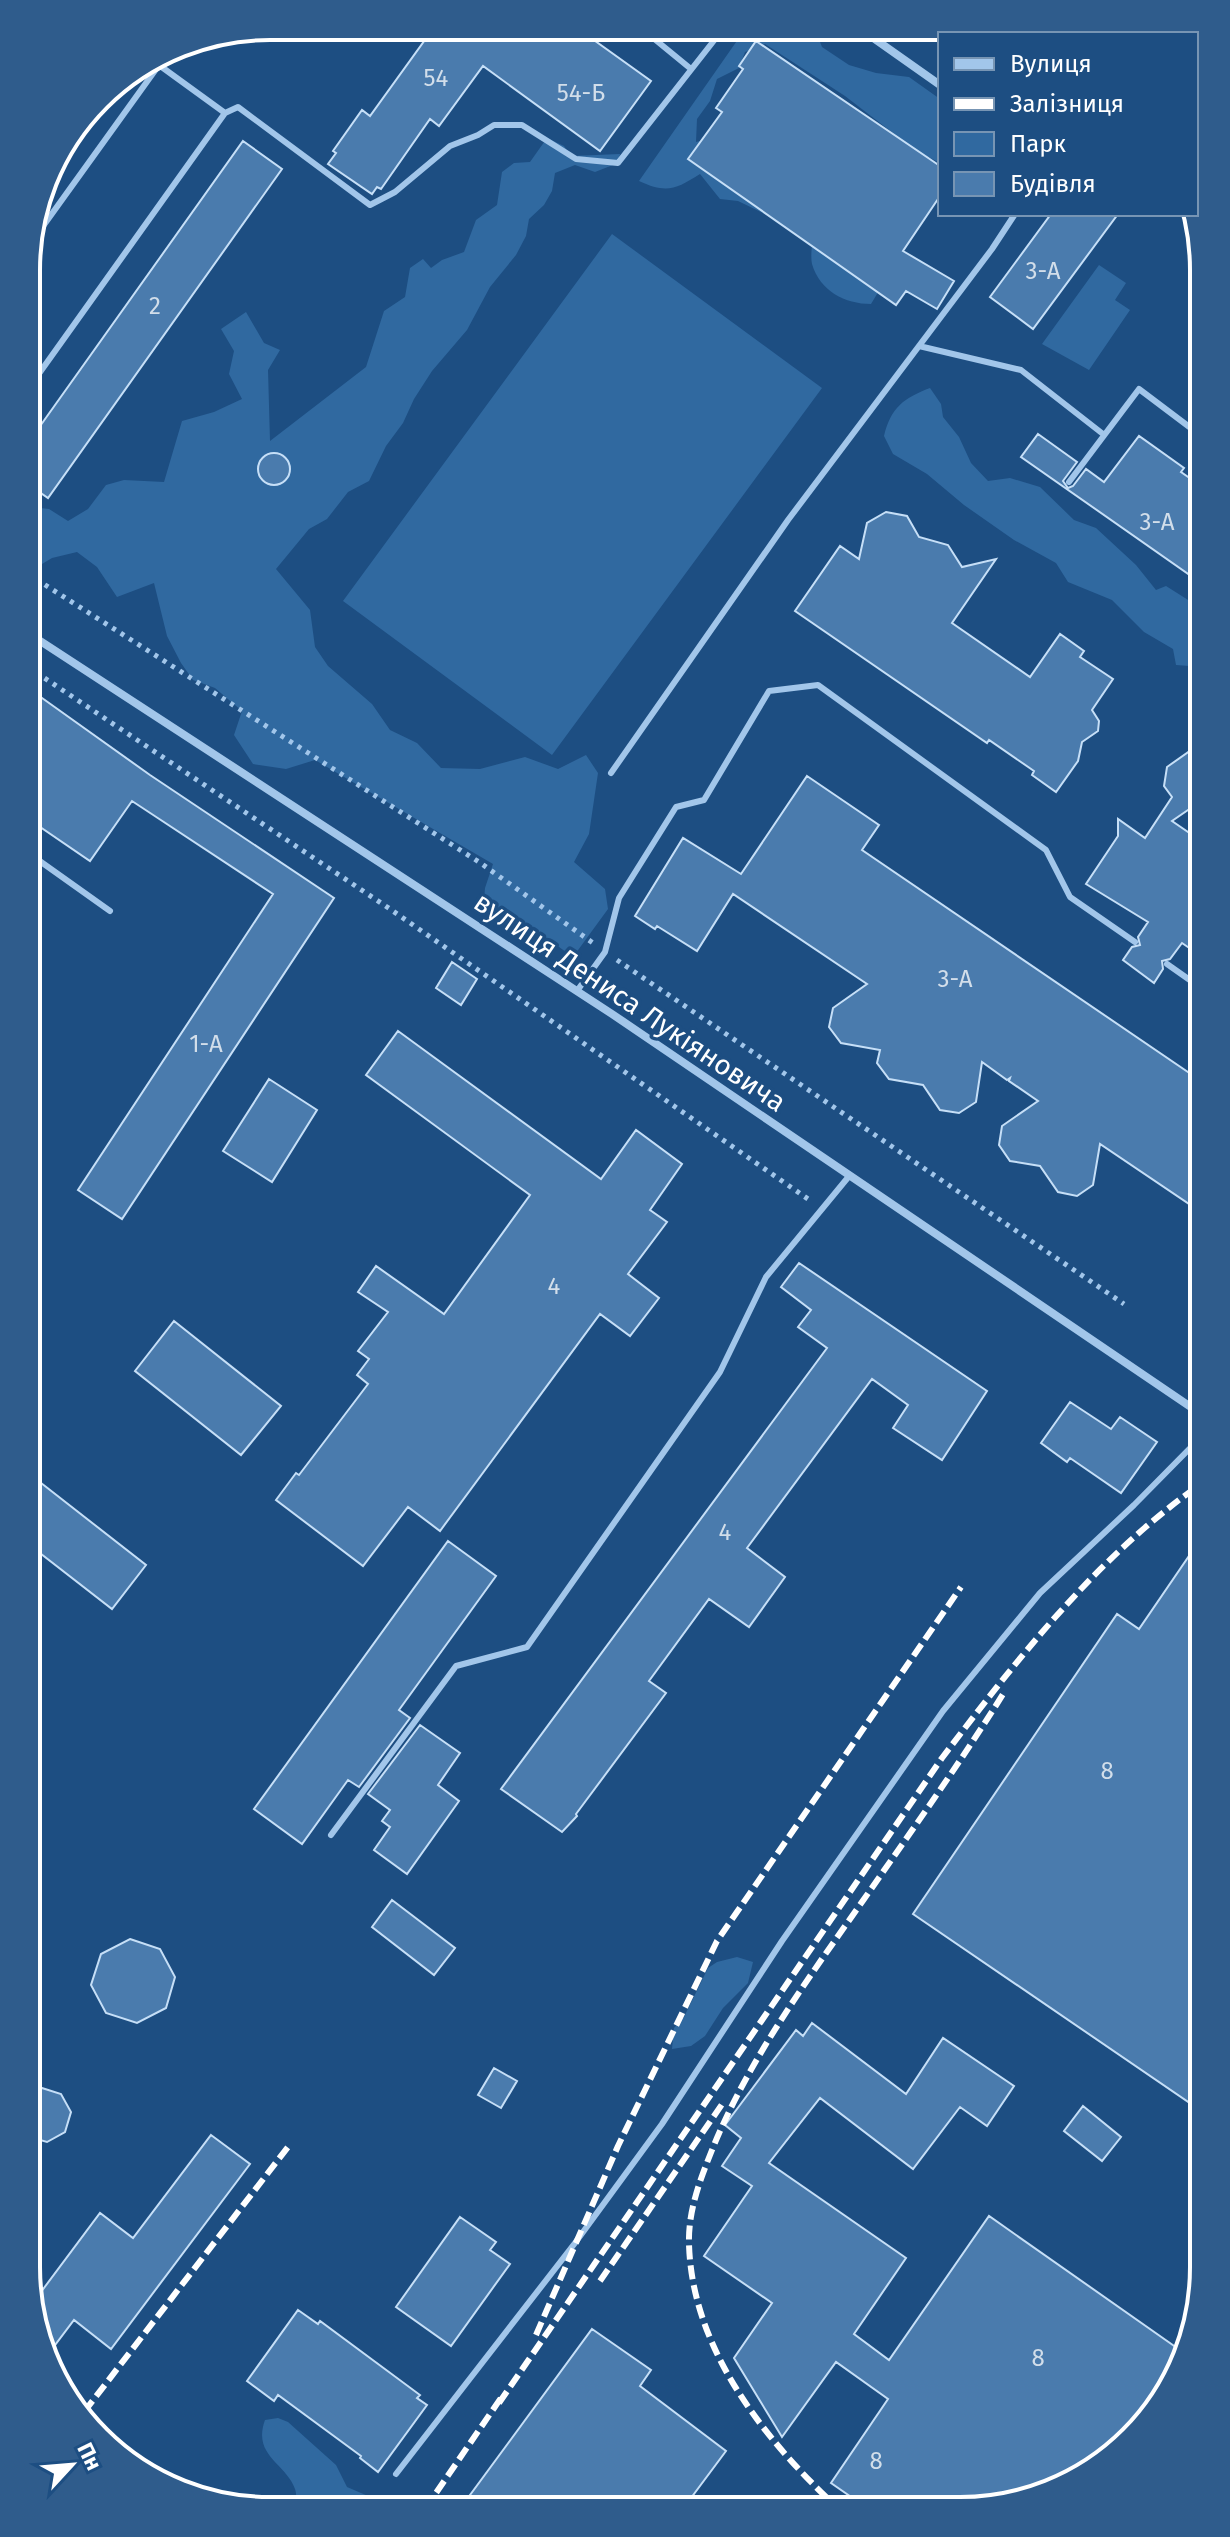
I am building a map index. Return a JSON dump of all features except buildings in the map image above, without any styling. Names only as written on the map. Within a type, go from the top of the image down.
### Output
[{"type":"street","points":[[876,40],[938,84]]},
{"type":"street","name":"вулиця Дениса Лукіяновича","points":[[40,641],[577,991],[1190,1406]]},
{"type":"lane","points":[[656,40],[691,69]]},
{"type":"lane","points":[[40,372],[225,113],[238,107],[370,205],[395,192],[450,146],[494,125],[522,125],[576,159],[618,163],[714,40]]},
{"type":"lane","points":[[162,67],[225,113]]},
{"type":"lane","points":[[45,223],[154,71]]},
{"type":"lane","points":[[611,773],[788,520],[1014,216]]},
{"type":"lane","points":[[919,346],[1021,370],[1103,434]]},
{"type":"lane","points":[[1069,482],[1139,389],[1190,427]]},
{"type":"lane","points":[[577,991],[605,952],[619,898],[676,807],[704,800],[769,691],[818,685],[1046,850],[1070,897],[1135,942]]},
{"type":"lane","points":[[40,861],[110,911]]},
{"type":"lane","points":[[1167,964],[1190,980]]},
{"type":"lane","points":[[331,1835],[456,1666],[527,1647],[720,1372],[766,1277],[850,1175]]},
{"type":"lane","points":[[396,2474],[662,2124],[782,1941],[943,1711],[1040,1593],[1190,1448]]},
{"type":"path","points":[[40,582],[479,862],[605,952],[1124,1304]]},
{"type":"path","points":[[40,675],[390,909],[822,1209]]},
{"type":"green space","points":[[738,40],[819,40],[822,47],[849,65],[876,73],[909,77],[938,98],[938,162],[915,150],[845,96],[765,44],[745,52],[739,68],[717,79],[710,101],[697,119],[696,142],[712,138],[790,212],[767,215],[738,201],[720,199],[700,174],[671,188],[657,188],[639,181]]},
{"type":"green space","points":[[547,138],[564,146],[571,156],[620,154],[618,163],[595,172],[575,165],[555,173],[552,191],[544,205],[529,219],[526,236],[516,255],[490,287],[467,330],[432,371],[403,423],[386,446],[369,481],[348,492],[327,519],[309,529],[276,569],[310,610],[315,647],[328,666],[372,704],[390,730],[417,743],[441,768],[480,769],[525,757],[558,769],[586,755],[598,773],[589,834],[574,862],[605,889],[608,909],[573,957],[534,929],[504,923],[484,901],[493,864],[315,760],[286,769],[253,764],[234,735],[242,711],[215,688],[193,680],[181,663],[167,636],[154,583],[117,597],[97,567],[77,552],[52,558],[40,565],[40,508],[49,509],[68,521],[88,509],[106,485],[124,480],[164,482],[182,421],[214,412],[242,399],[229,374],[234,351],[221,329],[246,312],[264,343],[280,350],[268,370],[270,441],[366,367],[384,311],[405,297],[410,268],[423,259],[431,268],[464,252],[476,220],[497,205],[502,172],[514,163],[530,162]]},
{"type":"green space","points":[[813,232],[886,279],[871,304],[852,302],[827,289],[821,282],[812,264]]},
{"type":"green space","points":[[612,234],[822,388],[552,755],[343,601]]},
{"type":"green space","points":[[1099,265],[1126,283],[1115,300],[1130,310],[1089,370],[1042,344]]},
{"type":"green space","points":[[930,388],[941,404],[943,417],[959,437],[971,463],[988,481],[1010,478],[1040,487],[1074,520],[1096,528],[1136,565],[1156,590],[1166,586],[1190,601],[1190,666],[1176,665],[1173,649],[1144,632],[1112,600],[1068,582],[1056,563],[1014,540],[927,474],[893,454],[884,436],[890,418],[900,405]]},
{"type":"green space","points":[[737,1957],[753,1962],[748,1983],[723,2008],[705,2036],[691,2046],[672,2049],[674,2028],[684,2017],[708,1968],[717,1962]]},
{"type":"green space","points":[[278,2418],[288,2422],[336,2465],[347,2487],[370,2497],[296,2497],[291,2480],[266,2451],[262,2432],[265,2420]]},
{"type":"railway","points":[[499,2403],[942,1758],[1062,1610],[1129,1541],[1190,1492]]},
{"type":"railway","points":[[536,2335],[618,2146],[717,1941],[961,1587]]},
{"type":"railway","points":[[826,2497],[761,2424],[719,2357],[703,2321],[693,2283],[689,2244],[693,2208],[703,2173],[727,2115],[763,2049],[1005,1691]]},
{"type":"railway","points":[[600,2281],[725,2100]]},
{"type":"railway","points":[[88,2407],[291,2143]]},
{"type":"railway","points":[[433,2497],[503,2395]]}]
